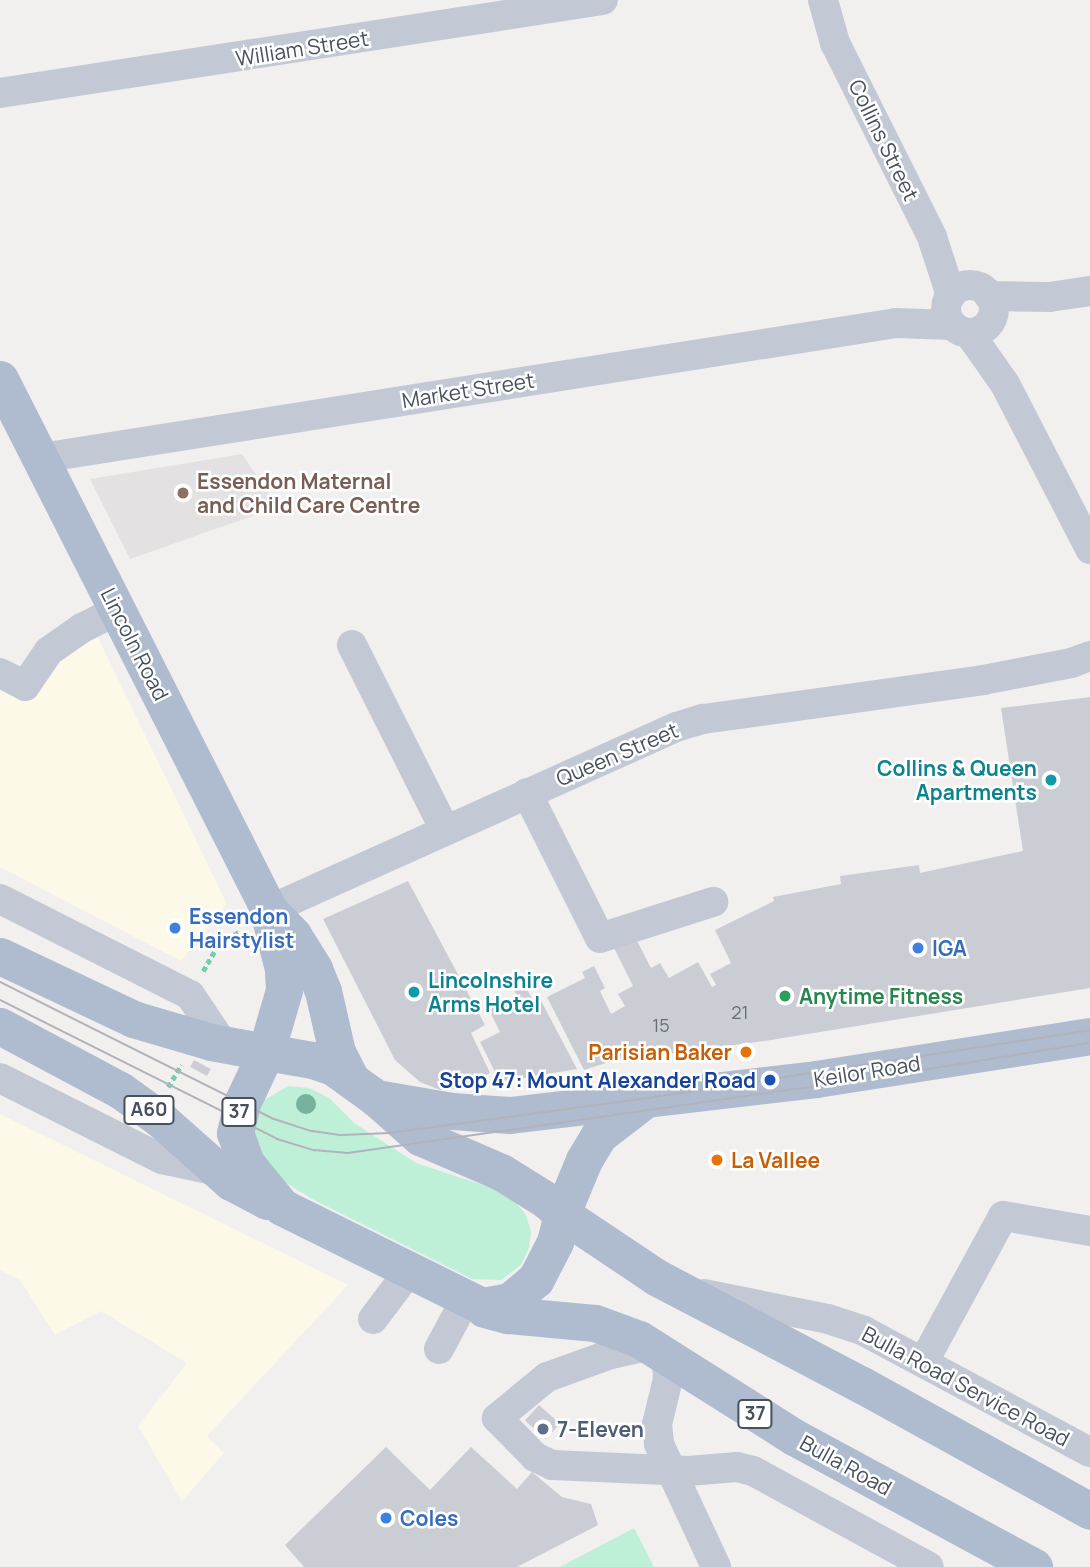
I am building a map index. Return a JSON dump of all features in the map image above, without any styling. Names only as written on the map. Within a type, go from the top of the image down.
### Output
[{"type":"main road","name":"Lincoln Road","points":[[0,379],[269,910],[293,935],[314,968],[323,990],[337,1052],[363,1088]]},
{"type":"main road","name":"Lincoln Road","points":[[266,1052],[279,1014],[284,982],[271,934],[269,910]]},
{"type":"main road","points":[[0,956],[133,1019],[223,1044],[266,1052]]},
{"type":"main road","name":"A60","points":[[0,1026],[132,1098],[236,1185],[287,1210]]},
{"type":"main road","name":"Keilor Road","points":[[363,1088],[498,1115],[643,1102],[816,1079],[1090,1036]]},
{"type":"main road","name":"37","points":[[562,1214],[544,1266],[524,1292],[510,1301],[489,1307],[465,1300],[287,1210],[274,1200],[246,1163],[235,1133],[242,1103],[266,1052],[312,1060],[363,1088],[420,1137],[513,1178],[612,1249],[676,1288],[862,1385],[1090,1511]]},
{"type":"main road","name":"Keilor Road","points":[[562,1214],[584,1160],[599,1135],[643,1102]]},
{"type":"main road","name":"Bulla Road","points":[[465,1300],[498,1313],[605,1325],[659,1349],[794,1437],[1034,1567]]},
{"type":"street","name":"William Street","points":[[0,93],[603,0]]},
{"type":"street","name":"Collins Street","points":[[803,0],[835,43],[1090,549]]},
{"type":"street","name":"Collins Street","points":[[823,0],[835,43]]},
{"type":"street","name":"Market Street","points":[[41,458],[1090,290]]},
{"type":"street","points":[[0,673],[25,686],[49,651],[82,628],[118,610]]},
{"type":"street","points":[[352,645],[445,830]]},
{"type":"street","name":"Queen Street","points":[[269,910],[648,737],[702,719],[983,680],[1084,661]]},
{"type":"street","points":[[527,793],[600,938],[713,902]]},
{"type":"street","points":[[0,899],[190,995],[223,1044]]},
{"type":"street","points":[[0,1078],[162,1160],[217,1171]]},
{"type":"street","points":[[924,1361],[1003,1216],[1090,1231]]},
{"type":"street","points":[[373,1319],[409,1271]]},
{"type":"street","name":"Bulla Road Service Road","points":[[676,1288],[828,1319],[873,1335],[1090,1452]]},
{"type":"street","points":[[439,1349],[465,1300]]},
{"type":"street","points":[[716,1567],[669,1469],[659,1444],[657,1424],[668,1379],[659,1349],[574,1365],[547,1377],[496,1418],[545,1464],[591,1469],[669,1469],[726,1467],[753,1471],[929,1567]]},
{"type":"shaded area","name":"Essendon Maternal and Child Care Centre","points":[[242,454],[278,507],[130,559],[90,479]]},
{"type":"shaded area","points":[[84,609],[227,904],[181,961],[0,867],[0,658],[21,668]]},
{"type":"shaded area","points":[[0,1114],[348,1285],[207,1436],[224,1453],[182,1501],[138,1426],[187,1363],[101,1311],[55,1335],[20,1280],[0,1270]]},
{"type":"green space","points":[[289,1086],[309,1088],[329,1098],[354,1123],[416,1163],[495,1189],[515,1201],[526,1215],[531,1232],[529,1248],[521,1265],[501,1280],[472,1279],[314,1200],[275,1176],[249,1148],[260,1102]]},
{"type":"green space","points":[[634,1528],[654,1567],[560,1567]]},
{"type":"building","points":[[1090,697],[1090,988],[771,1040],[668,1054],[631,1055],[584,1070],[547,997],[585,978],[582,972],[594,966],[605,988],[600,991],[611,1014],[625,1006],[618,994],[633,986],[611,942],[635,937],[651,968],[660,963],[669,978],[698,962],[712,987],[716,985],[710,974],[731,963],[715,930],[774,901],[773,897],[841,884],[840,876],[919,865],[920,873],[1023,851],[1001,708]]},
{"type":"building","name":"Lincolnshire Arms Hotel","points":[[408,881],[485,1025],[471,1033],[490,1073],[461,1088],[440,1090],[420,1082],[395,1060],[323,919]]},
{"type":"building","points":[[525,985],[533,1001],[539,997],[577,1069],[500,1082],[480,1042],[500,1032],[488,1008],[507,999],[512,1009],[522,1004],[514,990]]},
{"type":"building","points":[[194,1060],[211,1069],[207,1076],[190,1067]]},
{"type":"building","points":[[539,1405],[560,1424],[546,1439],[525,1421]]},
{"type":"building","points":[[386,1447],[430,1490],[471,1447],[517,1489],[532,1472],[562,1497],[591,1504],[598,1525],[517,1567],[304,1567],[285,1545]]},
{"type":"tram line","points":[[0,982],[274,1119],[312,1131],[342,1135],[390,1133],[641,1099],[1090,1030]]},
{"type":"tram line","points":[[0,1000],[277,1139],[314,1150],[348,1153],[873,1078],[1090,1043]]},
{"type":"place","name":"Essendon Maternal and Child Care Centre","points":[[183,493]]},
{"type":"place","name":"Collins & Queen Apartments","points":[[1051,780]]},
{"type":"place","name":"Essendon Hairstylist","points":[[175,928]]},
{"type":"place","name":"IGA","points":[[918,948]]},
{"type":"place","name":"Lincolnshire Arms Hotel","points":[[414,992]]},
{"type":"place","name":"Anytime Fitness","points":[[785,996]]},
{"type":"place","name":"Parisian Baker","points":[[746,1052]]},
{"type":"place","name":"Stop 47: Mount Alexander Road","points":[[770,1080]]},
{"type":"place","name":"La Vallee","points":[[717,1160]]},
{"type":"place","name":"7-Eleven","points":[[543,1429]]},
{"type":"place","name":"Coles","points":[[386,1518]]}]
